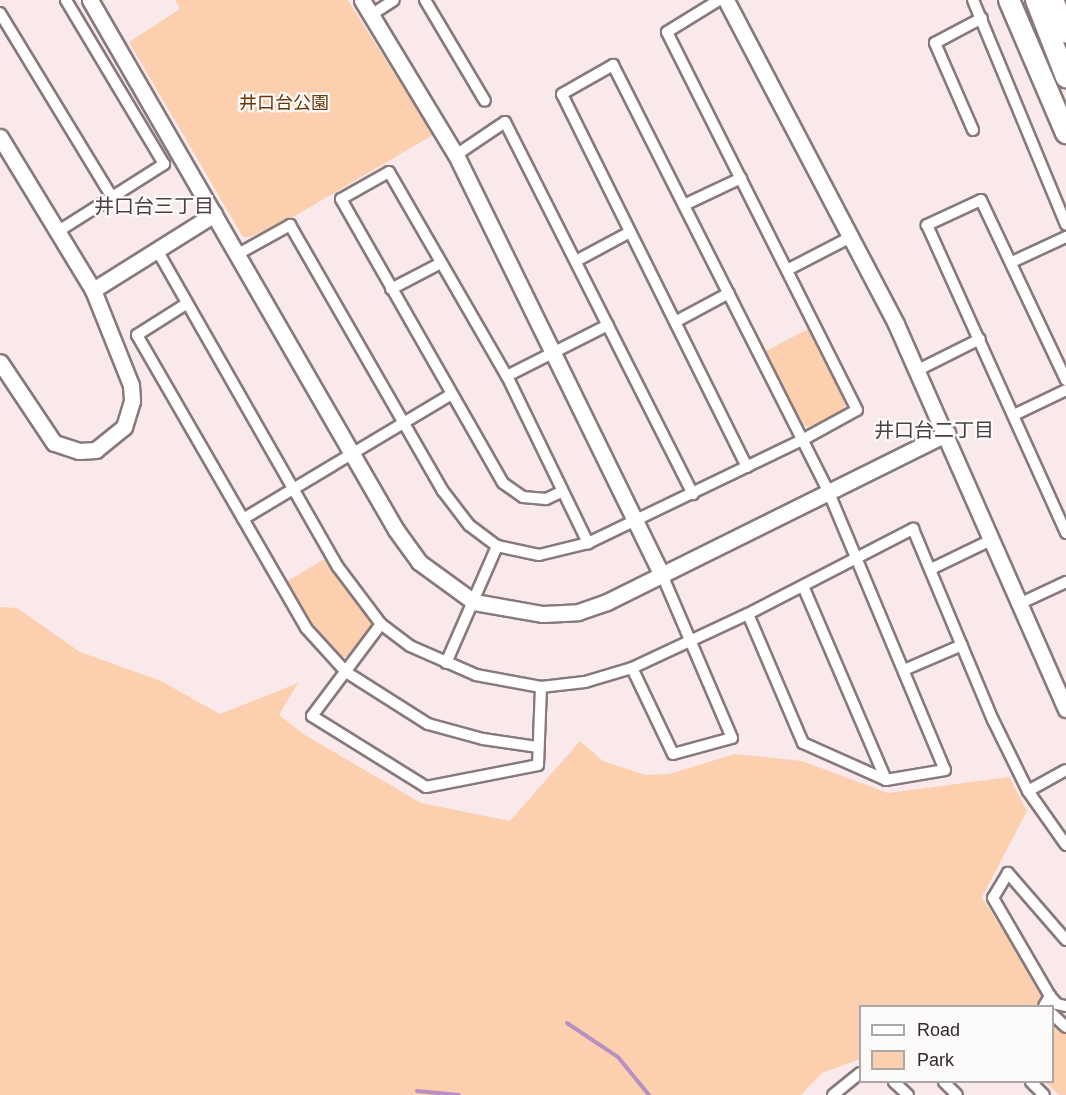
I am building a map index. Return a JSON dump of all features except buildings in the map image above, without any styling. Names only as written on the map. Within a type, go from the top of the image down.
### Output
[{"type":"highway","points":[[1009,0],[1066,134]]},
{"type":"highway","points":[[1036,0],[1066,77]]},
{"type":"highway","points":[[1053,0],[1066,32]]},
{"type":"street","points":[[57,232],[164,164],[66,0]]},
{"type":"street","points":[[90,0],[351,453],[419,562],[474,602],[543,614],[578,612],[662,575],[947,433]]},
{"type":"street","points":[[362,0],[456,155],[556,353],[662,575],[732,738],[673,754],[632,668]]},
{"type":"street","points":[[371,15],[394,0]]},
{"type":"street","points":[[424,0],[485,101]]},
{"type":"street","points":[[238,254],[290,225],[449,500],[469,525],[497,546],[539,555],[588,543],[637,522],[804,439],[857,410],[667,32],[719,0]]},
{"type":"street","points":[[726,0],[853,236],[918,370],[1066,709]]},
{"type":"street","points":[[973,0],[1034,155],[1066,225]]},
{"type":"street","points":[[0,13],[112,197]]},
{"type":"street","points":[[973,130],[935,43],[982,18]]},
{"type":"street","points":[[747,467],[562,94],[613,65],[804,439],[858,558],[945,770],[886,780],[803,743],[748,614]]},
{"type":"street","points":[[456,155],[505,122],[693,494]]},
{"type":"street","points":[[0,137],[93,290],[131,385],[132,401],[126,421],[109,441],[96,450],[79,451],[54,443],[0,362]]},
{"type":"street","points":[[561,492],[546,499],[523,497],[503,483],[450,395],[341,198],[389,172],[507,376],[561,492],[588,543]]},
{"type":"street","points":[[684,205],[741,178]]},
{"type":"street","points":[[1066,380],[981,200],[927,225],[1016,414],[1066,532]]},
{"type":"street","points":[[93,290],[214,214]]},
{"type":"street","points":[[576,261],[630,232]]},
{"type":"street","points":[[787,270],[853,236]]},
{"type":"street","points":[[1012,262],[1066,237]]},
{"type":"street","points":[[157,250],[338,567],[381,624],[410,646],[476,675],[541,687],[585,682],[632,668],[748,614],[913,529],[1028,791],[1066,845]]},
{"type":"street","points":[[391,289],[441,263]]},
{"type":"street","points":[[675,322],[729,293]]},
{"type":"street","points":[[186,304],[137,335],[306,627],[346,672],[428,724],[483,739],[538,747]]},
{"type":"street","points":[[507,376],[608,325]]},
{"type":"street","points":[[918,370],[980,339]]},
{"type":"street","points":[[1016,414],[1066,390]]},
{"type":"street","points":[[243,519],[450,395]]},
{"type":"street","points":[[931,569],[993,539]]},
{"type":"street","points":[[446,663],[497,546]]},
{"type":"street","points":[[1021,603],[1066,582]]},
{"type":"street","points":[[802,586],[886,780]]},
{"type":"street","points":[[381,624],[312,716],[426,787],[538,765],[541,687]]},
{"type":"street","points":[[904,670],[962,645]]},
{"type":"street","points":[[1028,791],[1066,770]]},
{"type":"street","points":[[1066,940],[1008,873],[993,898],[1050,996],[1057,1005],[1066,1006]]},
{"type":"street","points":[[1045,1005],[1050,996]]},
{"type":"street","points":[[1054,1015],[1066,1027]]},
{"type":"street","points":[[833,1095],[859,1075]]},
{"type":"street","points":[[895,1083],[908,1095]]},
{"type":"street","points":[[945,1083],[957,1095]]},
{"type":"street","points":[[1032,1083],[1044,1095]]},
{"type":"green space","name":"井口台公園","points":[[175,0],[348,0],[433,135],[293,217],[250,237],[243,237],[129,42],[180,9]]},
{"type":"green space","points":[[808,329],[847,402],[843,410],[809,427],[802,425],[766,351]]},
{"type":"green space","points":[[326,558],[371,619],[371,628],[349,656],[342,657],[309,620],[286,582]]},
{"type":"green space","points":[[0,607],[17,608],[80,652],[161,681],[220,714],[298,683],[279,715],[305,735],[421,803],[510,821],[580,741],[603,761],[646,775],[669,774],[735,754],[802,761],[888,793],[1009,777],[1027,811],[982,897],[1042,995],[1036,1005],[859,1005],[859,1059],[822,1073],[801,1095],[0,1095]]},
{"type":"green space","points":[[1054,1023],[1066,1034],[1066,1095],[1059,1095],[1046,1083],[1054,1083]]},
{"type":"waterway","points":[[567,1023],[618,1057],[649,1095]]},
{"type":"waterway","points":[[417,1091],[459,1095]]},
{"type":"district","name":"井口台三丁目","points":[[154,206]]},
{"type":"district","name":"井口台二丁目","points":[[934,430]]}]
